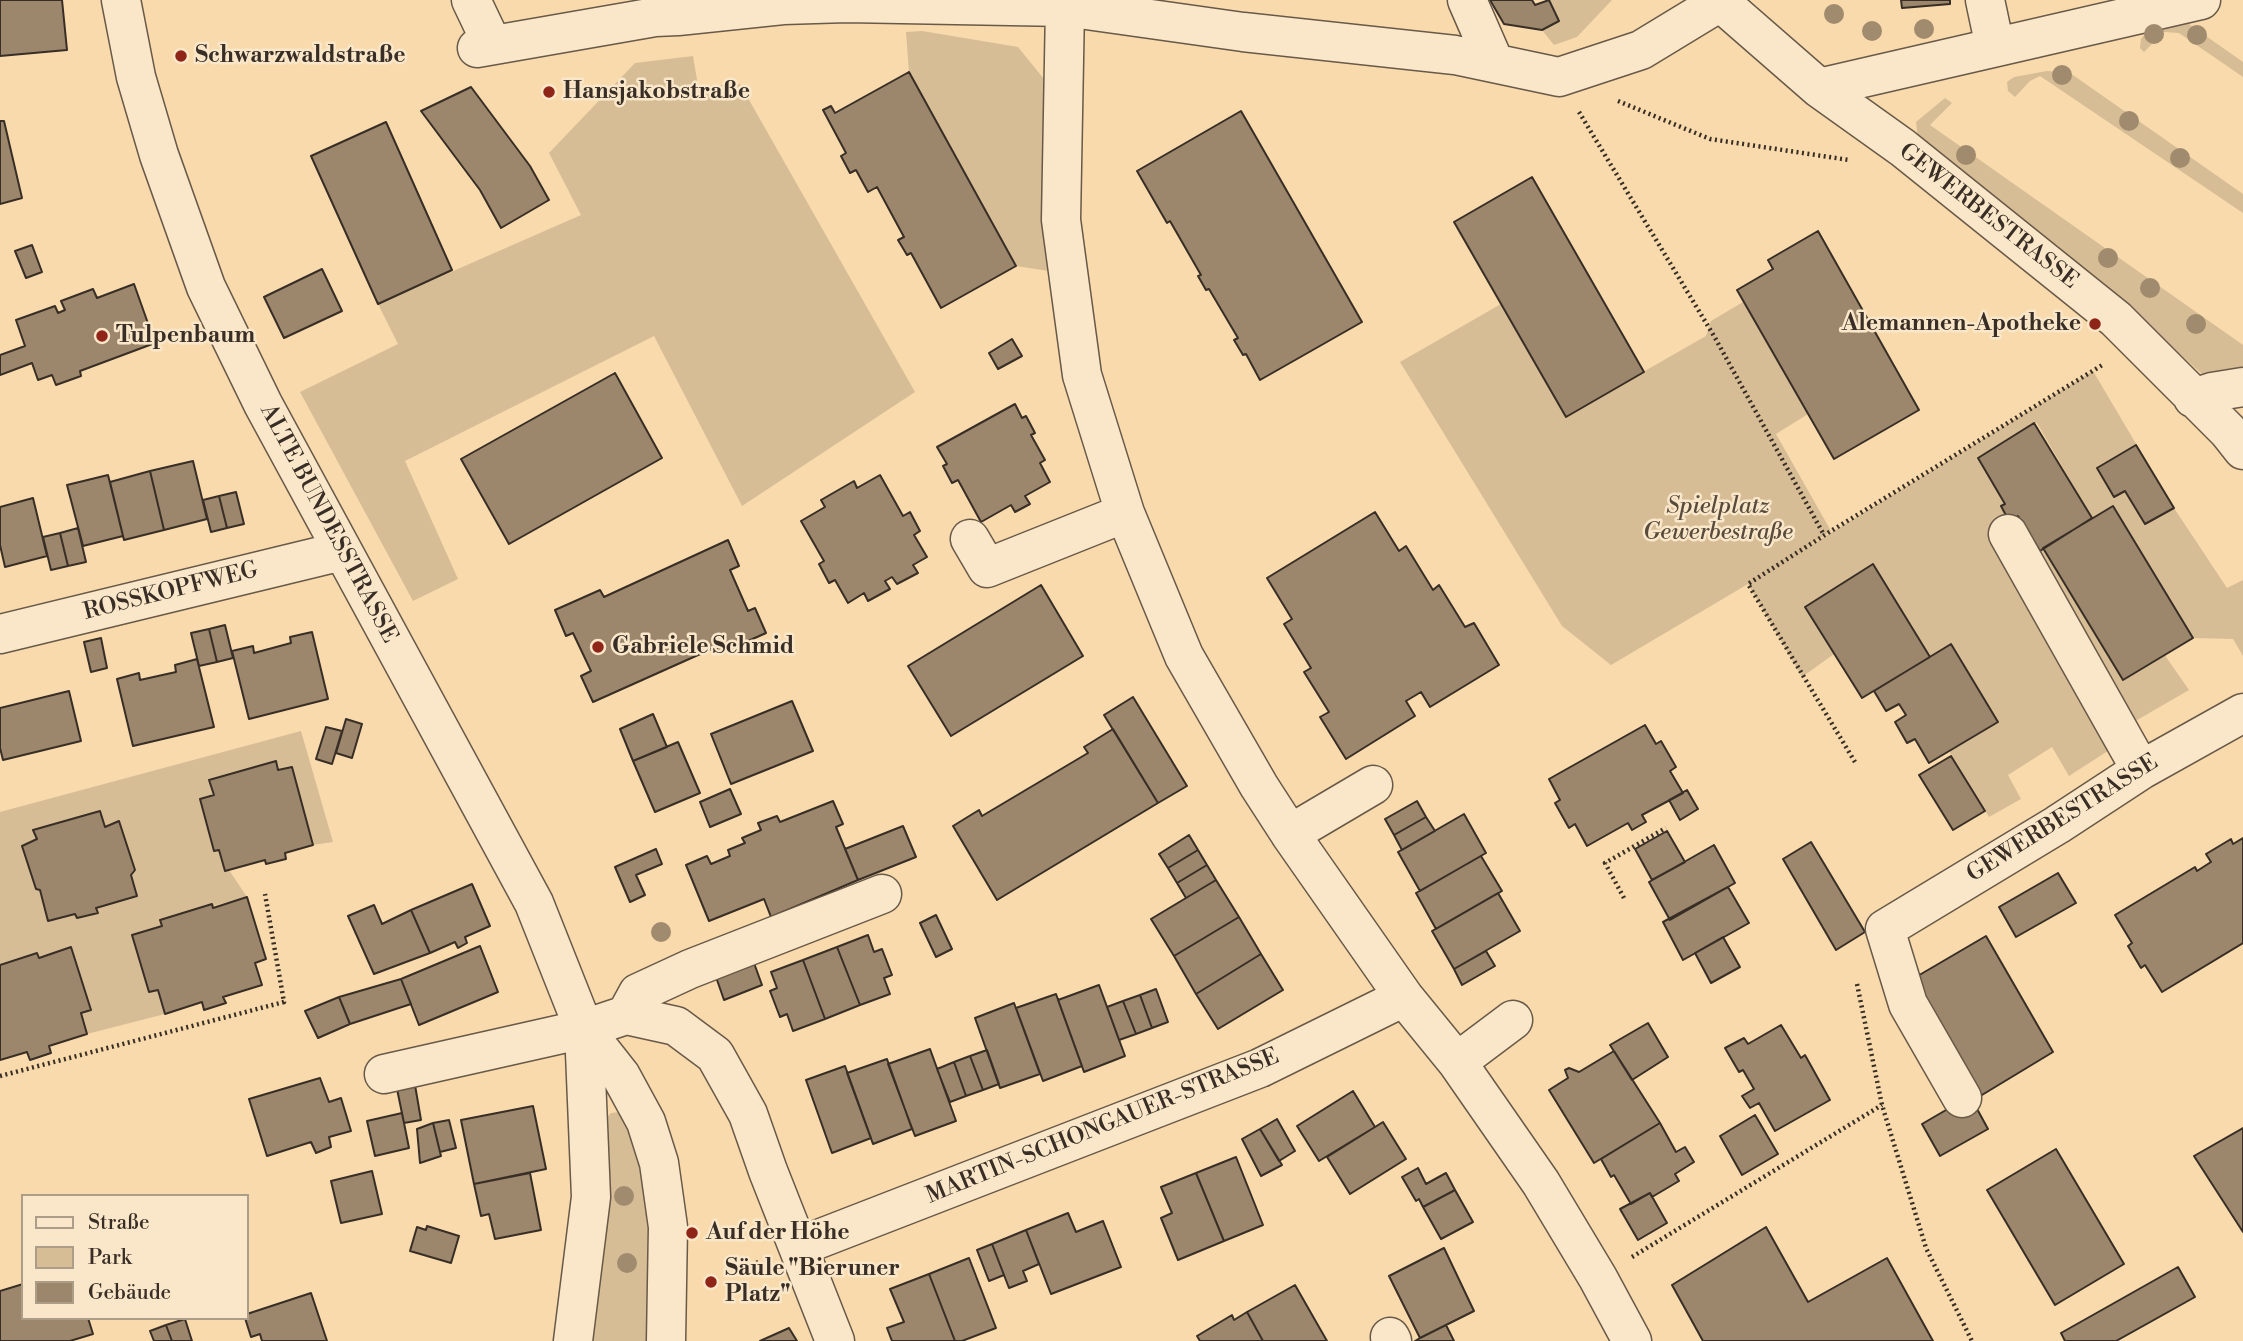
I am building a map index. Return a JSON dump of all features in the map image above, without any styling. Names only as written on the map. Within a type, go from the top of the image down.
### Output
[{"type":"street","name":"ALTE BUNDESSTRASSE","points":[[121,0],[136,77],[159,155],[206,287],[263,404],[534,902],[584,1029],[621,1076],[646,1122],[660,1163],[668,1227],[666,1341]]},
{"type":"street","points":[[471,0],[484,46],[655,17],[674,8],[846,1],[1065,7],[1267,35],[1455,55],[1559,77],[1641,50],[1719,1]]},
{"type":"street","points":[[1247,0],[1267,35]]},
{"type":"street","points":[[1468,0],[1494,62]]},
{"type":"street","points":[[1985,0],[1995,47]]},
{"type":"street","points":[[1819,88],[1995,47],[2148,6],[2201,0]]},
{"type":"street","name":"GEWERBESTRASSE","points":[[1719,1],[1819,88],[1903,148],[2116,319],[2228,431],[2243,450]]},
{"type":"street","points":[[1065,7],[1061,220],[1082,375],[1125,513],[1184,656],[1290,834],[1404,997],[1457,1062],[1541,1184],[1598,1278],[1632,1341]]},
{"type":"street","points":[[2193,398],[2243,387]]},
{"type":"street","points":[[970,539],[986,568],[1125,513]]},
{"type":"street","points":[[2008,534],[2141,770]]},
{"type":"street","name":"ROSSKOPFWEG","points":[[0,634],[342,551]]},
{"type":"street","name":"GEWERBESTRASSE","points":[[1962,1098],[1908,1004],[1885,929],[2057,825],[2141,770],[2243,713]]},
{"type":"street","points":[[1290,834],[1373,785]]},
{"type":"street","points":[[626,1015],[638,993],[690,969],[882,894]]},
{"type":"street","name":"MARTIN-SCHONGAUER-STRASSE","points":[[798,1247],[1260,1068],[1404,997]]},
{"type":"street","points":[[384,1074],[584,1029],[626,1015],[676,1026],[715,1055],[748,1114],[835,1341]]},
{"type":"street","points":[[1457,1062],[1513,1020]]},
{"type":"street","name":"ALTE BUNDESSTRASSE","points":[[573,1341],[591,1197],[584,1029]]},
{"type":"path","points":[[1559,77],[1710,139],[1855,161],[1903,148]]},
{"type":"path","points":[[1559,77],[1714,336],[1824,535]]},
{"type":"path","points":[[1855,762],[1748,584],[2129,348],[2146,348]]},
{"type":"path","points":[[1624,898],[1605,863],[1667,828]]},
{"type":"path","points":[[0,1076],[284,1002],[265,894]]},
{"type":"path","points":[[1855,974],[1882,1105],[1926,1248],[1972,1341]]},
{"type":"path","points":[[1598,1278],[1882,1105]]},
{"type":"green space","points":[[1549,0],[1612,0],[1577,37],[1554,45],[1542,30],[1559,21]]},
{"type":"green space","points":[[2186,22],[2243,62],[2243,77],[2179,33],[2164,32],[2144,52],[2140,48],[2141,39],[2147,31]]},
{"type":"green space","points":[[922,31],[1018,47],[1048,84],[1055,272],[1016,266],[909,72],[906,32]]},
{"type":"green space","points":[[693,56],[698,86],[740,84],[915,392],[742,506],[654,336],[405,461],[458,579],[413,601],[300,392],[398,344],[378,304],[581,215],[549,153],[635,63]]},
{"type":"green space","points":[[2047,71],[2070,73],[2243,194],[2243,213],[2040,76],[2030,81],[2015,97],[2008,91],[2007,82],[2014,77]]},
{"type":"green space","points":[[1945,98],[1952,103],[1930,125],[2243,345],[2243,374],[2224,378],[2202,374],[2087,270],[1918,137],[1916,122]]},
{"type":"green space","name":"Spielplatz Gewerbestraße","points":[[1743,302],[1808,414],[1776,434],[1831,531],[1795,555],[2093,371],[2174,508],[2227,588],[2243,580],[2243,656],[2233,639],[2193,638],[2113,506],[2092,518],[2037,423],[2034,423],[1978,457],[2005,504],[2001,506],[2009,521],[2018,516],[2039,551],[2043,548],[2164,654],[2189,690],[2132,723],[2114,747],[2069,776],[2052,747],[2008,775],[2021,799],[1989,817],[1949,751],[1997,721],[1951,644],[1930,657],[1873,565],[1805,607],[1834,654],[1802,677],[1748,584],[1611,665],[1562,626],[1400,362],[1501,304],[1566,416],[1706,336],[1711,321]]},
{"type":"green space","points":[[301,731],[333,842],[313,845],[291,767],[278,770],[275,761],[210,780],[214,795],[200,799],[214,851],[219,850],[225,871],[229,870],[247,897],[160,920],[162,926],[132,935],[149,992],[158,990],[165,1014],[87,1034],[81,1013],[91,1009],[71,947],[39,958],[37,953],[0,965],[0,812]],"holes":[[[100,811],[105,827],[119,821],[135,870],[96,908],[98,913],[78,918],[75,914],[49,921],[22,846],[37,839],[34,829]]]},
{"type":"green space","points":[[619,1112],[664,1194],[667,1341],[573,1341],[604,1120],[611,1113]]},
{"type":"building","points":[[0,0],[62,0],[67,50],[0,56]]},
{"type":"building","points":[[1490,0],[1532,0],[1535,5],[1549,0],[1559,21],[1542,30],[1504,24]]},
{"type":"building","points":[[1901,0],[1950,0],[1950,4],[1902,8]]},
{"type":"building","points":[[909,72],[1016,266],[941,308],[911,253],[907,255],[898,240],[904,237],[877,187],[868,192],[856,170],[850,173],[841,156],[846,153],[823,110],[831,106],[835,113]]},
{"type":"building","points":[[471,87],[530,166],[549,200],[501,228],[480,190],[421,111]]},
{"type":"building","points":[[1241,111],[1362,322],[1260,380],[1246,354],[1243,355],[1234,340],[1238,338],[1209,289],[1206,290],[1198,276],[1201,275],[1170,221],[1167,223],[1137,171]]},
{"type":"building","points":[[0,121],[4,121],[22,198],[0,204]]},
{"type":"building","points":[[386,122],[452,270],[378,304],[311,156]]},
{"type":"building","points":[[1532,177],[1644,372],[1566,417],[1454,222]]},
{"type":"building","points":[[1818,231],[1919,410],[1834,459],[1737,290],[1773,269],[1768,260]]},
{"type":"building","points":[[32,245],[42,272],[26,278],[15,251]]},
{"type":"building","points":[[322,269],[342,311],[284,338],[264,297]]},
{"type":"building","points":[[134,284],[155,343],[80,371],[81,376],[56,385],[52,375],[38,380],[32,363],[0,375],[0,355],[25,346],[16,320],[55,306],[58,313],[65,310],[61,301],[93,289],[97,298]]},
{"type":"building","points":[[1012,339],[1022,356],[998,369],[989,353]]},
{"type":"building","points":[[615,373],[662,458],[509,544],[461,459]]},
{"type":"building","points":[[1015,404],[1022,418],[1026,416],[1035,433],[1031,435],[1045,460],[1040,463],[1050,482],[1025,496],[1030,504],[1015,512],[1011,505],[981,522],[958,480],[952,483],[943,466],[947,464],[937,447]]},
{"type":"building","points":[[2034,423],[2092,518],[2040,551],[2018,516],[2009,521],[2001,506],[2005,504],[1978,458]]},
{"type":"building","points":[[2136,445],[2174,508],[2145,524],[2125,491],[2114,497],[2097,468]]},
{"type":"building","points":[[193,461],[207,519],[164,530],[150,471]]},
{"type":"building","points":[[150,471],[164,530],[124,540],[110,482]]},
{"type":"building","points":[[108,475],[123,536],[83,546],[67,485]]},
{"type":"building","points":[[880,475],[903,516],[910,512],[920,531],[914,535],[927,557],[913,565],[918,573],[897,584],[892,577],[885,581],[890,589],[868,601],[864,593],[848,603],[835,580],[829,583],[819,564],[824,561],[801,521],[825,507],[821,500],[854,481],[857,488]]},
{"type":"building","points":[[236,492],[244,524],[227,528],[219,496]]},
{"type":"building","points":[[219,496],[227,528],[211,532],[203,500]]},
{"type":"building","points":[[33,498],[47,556],[5,567],[0,545],[0,507]]},
{"type":"building","points":[[2113,506],[2193,638],[2123,680],[2043,548]]},
{"type":"building","points":[[1375,512],[1399,551],[1406,546],[1433,590],[1439,585],[1465,627],[1474,623],[1499,665],[1430,707],[1421,692],[1406,701],[1415,716],[1346,759],[1320,717],[1329,712],[1304,672],[1311,668],[1284,624],[1292,619],[1267,578]]},
{"type":"building","points":[[78,528],[86,562],[68,566],[60,533]]},
{"type":"building","points":[[60,533],[68,566],[51,570],[43,537]]},
{"type":"building","points":[[728,540],[739,566],[730,570],[748,611],[755,608],[766,633],[719,654],[716,647],[593,702],[581,676],[591,671],[573,633],[566,636],[555,610],[600,590],[604,597]]},
{"type":"building","points":[[1873,564],[1930,657],[1862,698],[1805,607]]},
{"type":"building","points":[[1041,585],[1083,656],[951,736],[908,666]]},
{"type":"building","points":[[225,625],[233,658],[217,662],[209,629]]},
{"type":"building","points":[[209,629],[217,662],[199,666],[191,633]]},
{"type":"building","points":[[312,632],[328,699],[249,719],[232,651],[253,646],[254,653],[291,643],[290,637]]},
{"type":"building","points":[[101,638],[107,668],[91,672],[84,642]]},
{"type":"building","points":[[1951,644],[1998,722],[1929,763],[1915,739],[1907,743],[1895,722],[1906,715],[1899,704],[1886,711],[1874,691]]},
{"type":"building","points":[[197,659],[214,727],[133,746],[117,679],[139,673],[140,680],[176,672],[175,665]]},
{"type":"building","points":[[69,691],[81,741],[3,760],[0,748],[0,708]]},
{"type":"building","points":[[1133,697],[1187,786],[1158,803],[1104,715]]},
{"type":"building","points":[[792,701],[813,751],[731,784],[711,734]]},
{"type":"building","points":[[653,714],[667,747],[633,761],[620,729]]},
{"type":"building","points":[[346,719],[362,724],[352,758],[336,753]]},
{"type":"building","points":[[1645,725],[1656,744],[1661,741],[1676,767],[1670,771],[1683,793],[1642,815],[1646,822],[1632,830],[1628,823],[1587,846],[1575,824],[1569,828],[1555,803],[1560,800],[1549,779]]},
{"type":"building","points":[[326,727],[342,731],[332,764],[316,759]]},
{"type":"building","points":[[1113,729],[1158,803],[997,900],[953,826],[979,810],[982,816],[1088,753],[1084,747]]},
{"type":"building","points":[[678,742],[700,793],[655,812],[633,761]]},
{"type":"building","points":[[1951,756],[1985,811],[1953,830],[1919,775]]},
{"type":"building","points":[[276,761],[278,770],[292,767],[313,845],[285,853],[286,859],[266,864],[265,860],[225,871],[219,850],[214,851],[200,799],[214,795],[209,780]]},
{"type":"building","points":[[730,789],[741,814],[710,827],[700,802]]},
{"type":"building","points":[[1687,790],[1698,809],[1680,820],[1669,800]]},
{"type":"building","points":[[833,801],[843,824],[836,827],[858,880],[771,917],[764,899],[709,921],[686,865],[707,856],[711,864],[730,856],[728,850],[745,843],[742,838],[761,830],[758,823],[777,816],[780,822]]},
{"type":"building","points":[[1417,801],[1426,817],[1394,835],[1385,819]]},
{"type":"building","points":[[100,811],[105,827],[119,821],[135,870],[131,875],[137,896],[96,908],[98,913],[77,918],[75,914],[48,921],[40,890],[36,889],[22,846],[37,839],[33,830]]},
{"type":"building","points":[[1464,814],[1486,853],[1420,891],[1398,852]]},
{"type":"building","points":[[1426,817],[1435,831],[1402,850],[1394,835]]},
{"type":"building","points":[[903,826],[916,857],[858,880],[845,849]]},
{"type":"building","points":[[1667,831],[1685,862],[1652,880],[1635,849]]},
{"type":"building","points":[[1189,835],[1198,850],[1168,868],[1159,854]]},
{"type":"building","points":[[2243,838],[2243,943],[2162,992],[2145,965],[2141,968],[2128,946],[2132,943],[2115,915],[2195,867],[2197,871],[2211,862],[2206,854],[2231,839],[2233,844]]},
{"type":"building","points":[[1811,842],[1865,932],[1836,950],[1783,859]]},
{"type":"building","points":[[1714,845],[1735,883],[1670,920],[1649,882]]},
{"type":"building","points":[[656,849],[662,864],[636,875],[645,895],[630,902],[615,867]]},
{"type":"building","points":[[1198,850],[1207,865],[1177,883],[1168,868]]},
{"type":"building","points":[[1481,856],[1502,891],[1436,929],[1416,893]]},
{"type":"building","points":[[1207,865],[1216,880],[1186,898],[1177,883]]},
{"type":"building","points":[[2058,873],[2076,903],[2016,937],[1999,907]]},
{"type":"building","points":[[1216,880],[1239,917],[1174,956],[1151,919]]},
{"type":"building","points":[[472,884],[490,926],[465,937],[467,943],[458,948],[455,942],[430,953],[411,910]]},
{"type":"building","points":[[1728,887],[1749,923],[1683,960],[1663,922]]},
{"type":"building","points":[[1498,893],[1520,931],[1454,969],[1432,931]]},
{"type":"building","points":[[247,897],[266,959],[255,963],[262,985],[223,997],[226,1003],[204,1010],[202,1002],[165,1014],[158,990],[149,992],[132,935],[162,926],[160,920],[212,904],[213,908]]},
{"type":"building","points":[[374,905],[382,924],[411,910],[430,953],[374,974],[348,916]]},
{"type":"building","points":[[936,915],[952,949],[936,957],[920,923]]},
{"type":"building","points":[[1239,917],[1261,954],[1196,994],[1174,956]]},
{"type":"building","points":[[868,935],[874,952],[882,949],[892,975],[884,978],[890,994],[860,1005],[837,947]]},
{"type":"building","points":[[1986,936],[2053,1052],[1977,1098],[1904,984]]},
{"type":"building","points":[[1723,937],[1740,967],[1711,983],[1695,953]]},
{"type":"building","points":[[480,946],[498,992],[419,1025],[401,979]]},
{"type":"building","points":[[71,947],[91,1010],[81,1013],[87,1034],[49,1046],[51,1053],[30,1060],[27,1052],[0,1060],[0,965],[37,953],[39,958]]},
{"type":"building","points":[[837,947],[860,1005],[825,1019],[803,960]]},
{"type":"building","points":[[1486,951],[1495,966],[1462,985],[1454,969]]},
{"type":"building","points":[[1261,954],[1283,990],[1218,1029],[1196,994]]},
{"type":"building","points":[[803,960],[825,1019],[793,1031],[787,1014],[780,1017],[770,991],[777,988],[771,972]]},
{"type":"building","points":[[754,963],[762,985],[724,1000],[716,977]]},
{"type":"building","points":[[401,979],[411,1004],[350,1024],[339,997]]},
{"type":"building","points":[[1099,985],[1125,1056],[1084,1072],[1058,1000]]},
{"type":"building","points":[[1156,989],[1168,1022],[1152,1028],[1140,995]]},
{"type":"building","points":[[1056,994],[1082,1066],[1043,1081],[1016,1008]]},
{"type":"building","points":[[1140,995],[1152,1028],[1136,1034],[1123,1001]]},
{"type":"building","points":[[339,997],[350,1024],[318,1038],[305,1011]]},
{"type":"building","points":[[1123,1001],[1136,1034],[1119,1040],[1107,1007]]},
{"type":"building","points":[[1014,1003],[1040,1074],[1000,1088],[975,1018]]},
{"type":"building","points":[[1648,1023],[1668,1057],[1632,1080],[1610,1045]]},
{"type":"building","points":[[1781,1025],[1801,1058],[1805,1055],[1830,1100],[1775,1131],[1759,1103],[1750,1108],[1742,1096],[1754,1089],[1743,1070],[1739,1072],[1725,1048],[1744,1038],[1748,1044]]},
{"type":"building","points":[[930,1049],[956,1121],[915,1136],[888,1064]]},
{"type":"building","points":[[987,1050],[999,1084],[983,1090],[970,1056]]},
{"type":"building","points":[[1614,1051],[1660,1123],[1594,1163],[1549,1090],[1568,1078],[1565,1070],[1569,1068],[1579,1072]]},
{"type":"building","points":[[970,1056],[983,1090],[966,1096],[954,1062]]},
{"type":"building","points":[[887,1059],[912,1129],[873,1144],[847,1073]]},
{"type":"building","points":[[954,1062],[966,1096],[950,1102],[937,1069]]},
{"type":"building","points":[[845,1066],[871,1138],[832,1153],[806,1080]]},
{"type":"building","points":[[320,1078],[329,1102],[341,1098],[351,1131],[329,1137],[331,1147],[316,1153],[311,1142],[267,1156],[249,1099]]},
{"type":"building","points":[[415,1085],[421,1120],[404,1123],[397,1089]]},
{"type":"building","points":[[1353,1091],[1375,1127],[1319,1161],[1297,1126]]},
{"type":"building","points":[[1970,1096],[1988,1129],[1940,1156],[1922,1124]]},
{"type":"building","points":[[533,1106],[546,1169],[474,1184],[461,1120]]},
{"type":"building","points":[[402,1113],[409,1148],[375,1156],[367,1121]]},
{"type":"building","points":[[1755,1115],[1778,1154],[1742,1175],[1720,1136]]},
{"type":"building","points":[[1277,1119],[1295,1151],[1279,1161],[1260,1129]]},
{"type":"building","points":[[449,1120],[456,1148],[440,1152],[433,1123]]},
{"type":"building","points":[[1383,1122],[1406,1159],[1350,1194],[1327,1157]]},
{"type":"building","points":[[433,1123],[441,1156],[420,1163],[417,1129]]},
{"type":"building","points":[[1660,1123],[1676,1152],[1685,1147],[1694,1162],[1675,1174],[1679,1181],[1652,1197],[1650,1193],[1631,1204],[1601,1159]]},
{"type":"building","points":[[2243,1128],[2243,1232],[2194,1156]]},
{"type":"building","points":[[1260,1129],[1282,1165],[1261,1176],[1242,1139]]},
{"type":"building","points":[[2056,1149],[2124,1264],[2055,1305],[1987,1190]]},
{"type":"building","points":[[1236,1157],[1263,1225],[1224,1241],[1196,1173]]},
{"type":"building","points":[[1418,1168],[1426,1184],[1446,1173],[1455,1190],[1423,1207],[1419,1199],[1416,1201],[1402,1177]]},
{"type":"building","points":[[372,1171],[382,1214],[341,1223],[331,1181]]},
{"type":"building","points":[[530,1173],[541,1230],[495,1239],[489,1214],[481,1216],[474,1184]]},
{"type":"building","points":[[1196,1173],[1224,1241],[1178,1260],[1161,1218],[1172,1213],[1161,1187]]},
{"type":"building","points":[[1455,1190],[1473,1222],[1441,1239],[1423,1207]]},
{"type":"building","points":[[1650,1193],[1667,1223],[1638,1240],[1620,1209]]},
{"type":"building","points":[[1068,1213],[1076,1232],[1103,1221],[1121,1267],[1051,1294],[1026,1230]]},
{"type":"building","points":[[427,1226],[459,1236],[451,1263],[410,1251],[417,1227],[426,1230]]},
{"type":"building","points":[[1766,1227],[1808,1302],[1887,1258],[1933,1341],[1703,1341],[1672,1285]]},
{"type":"building","points":[[1026,1230],[1039,1264],[1023,1271],[1027,1281],[1009,1288],[992,1244]]},
{"type":"building","points":[[992,1244],[1004,1275],[989,1281],[977,1250]]},
{"type":"building","points":[[1444,1248],[1474,1311],[1420,1338],[1389,1276]]},
{"type":"building","points":[[969,1258],[996,1328],[962,1341],[955,1341],[929,1274]]},
{"type":"building","points":[[2178,1267],[2195,1297],[2116,1341],[2065,1341],[2061,1333]]},
{"type":"building","points":[[929,1274],[955,1341],[892,1341],[887,1328],[904,1322],[890,1289]]},
{"type":"building","points":[[21,1285],[21,1320],[89,1320],[93,1334],[70,1341],[0,1341],[0,1291]]},
{"type":"building","points":[[1295,1285],[1327,1341],[1263,1341],[1247,1312]]},
{"type":"building","points":[[311,1293],[327,1341],[262,1341],[260,1334],[251,1337],[246,1320],[248,1320],[248,1314]]},
{"type":"building","points":[[1247,1312],[1263,1341],[1200,1341],[1197,1336],[1232,1315],[1234,1320]]},
{"type":"building","points":[[185,1320],[192,1341],[172,1341],[166,1325]]},
{"type":"building","points":[[166,1325],[172,1341],[154,1341],[150,1331]]},
{"type":"building","points":[[1446,1325],[1454,1341],[1415,1341],[1420,1338]]},
{"type":"building","points":[[789,1328],[797,1341],[760,1341]]},
{"type":"place","name":"Schwarzwaldstraße","points":[[181,56]]},
{"type":"place","name":"Hansjakobstraße","points":[[549,92]]},
{"type":"place","name":"Alemannen-Apotheke","points":[[2095,324]]},
{"type":"place","name":"Tulpenbaum","points":[[102,336]]},
{"type":"place","name":"Gabriele Schmid","points":[[598,647]]},
{"type":"place","name":"Auf der Höhe","points":[[692,1233]]},
{"type":"place","name":"Säule \"Bieruner Platz\"","points":[[711,1282]]}]
